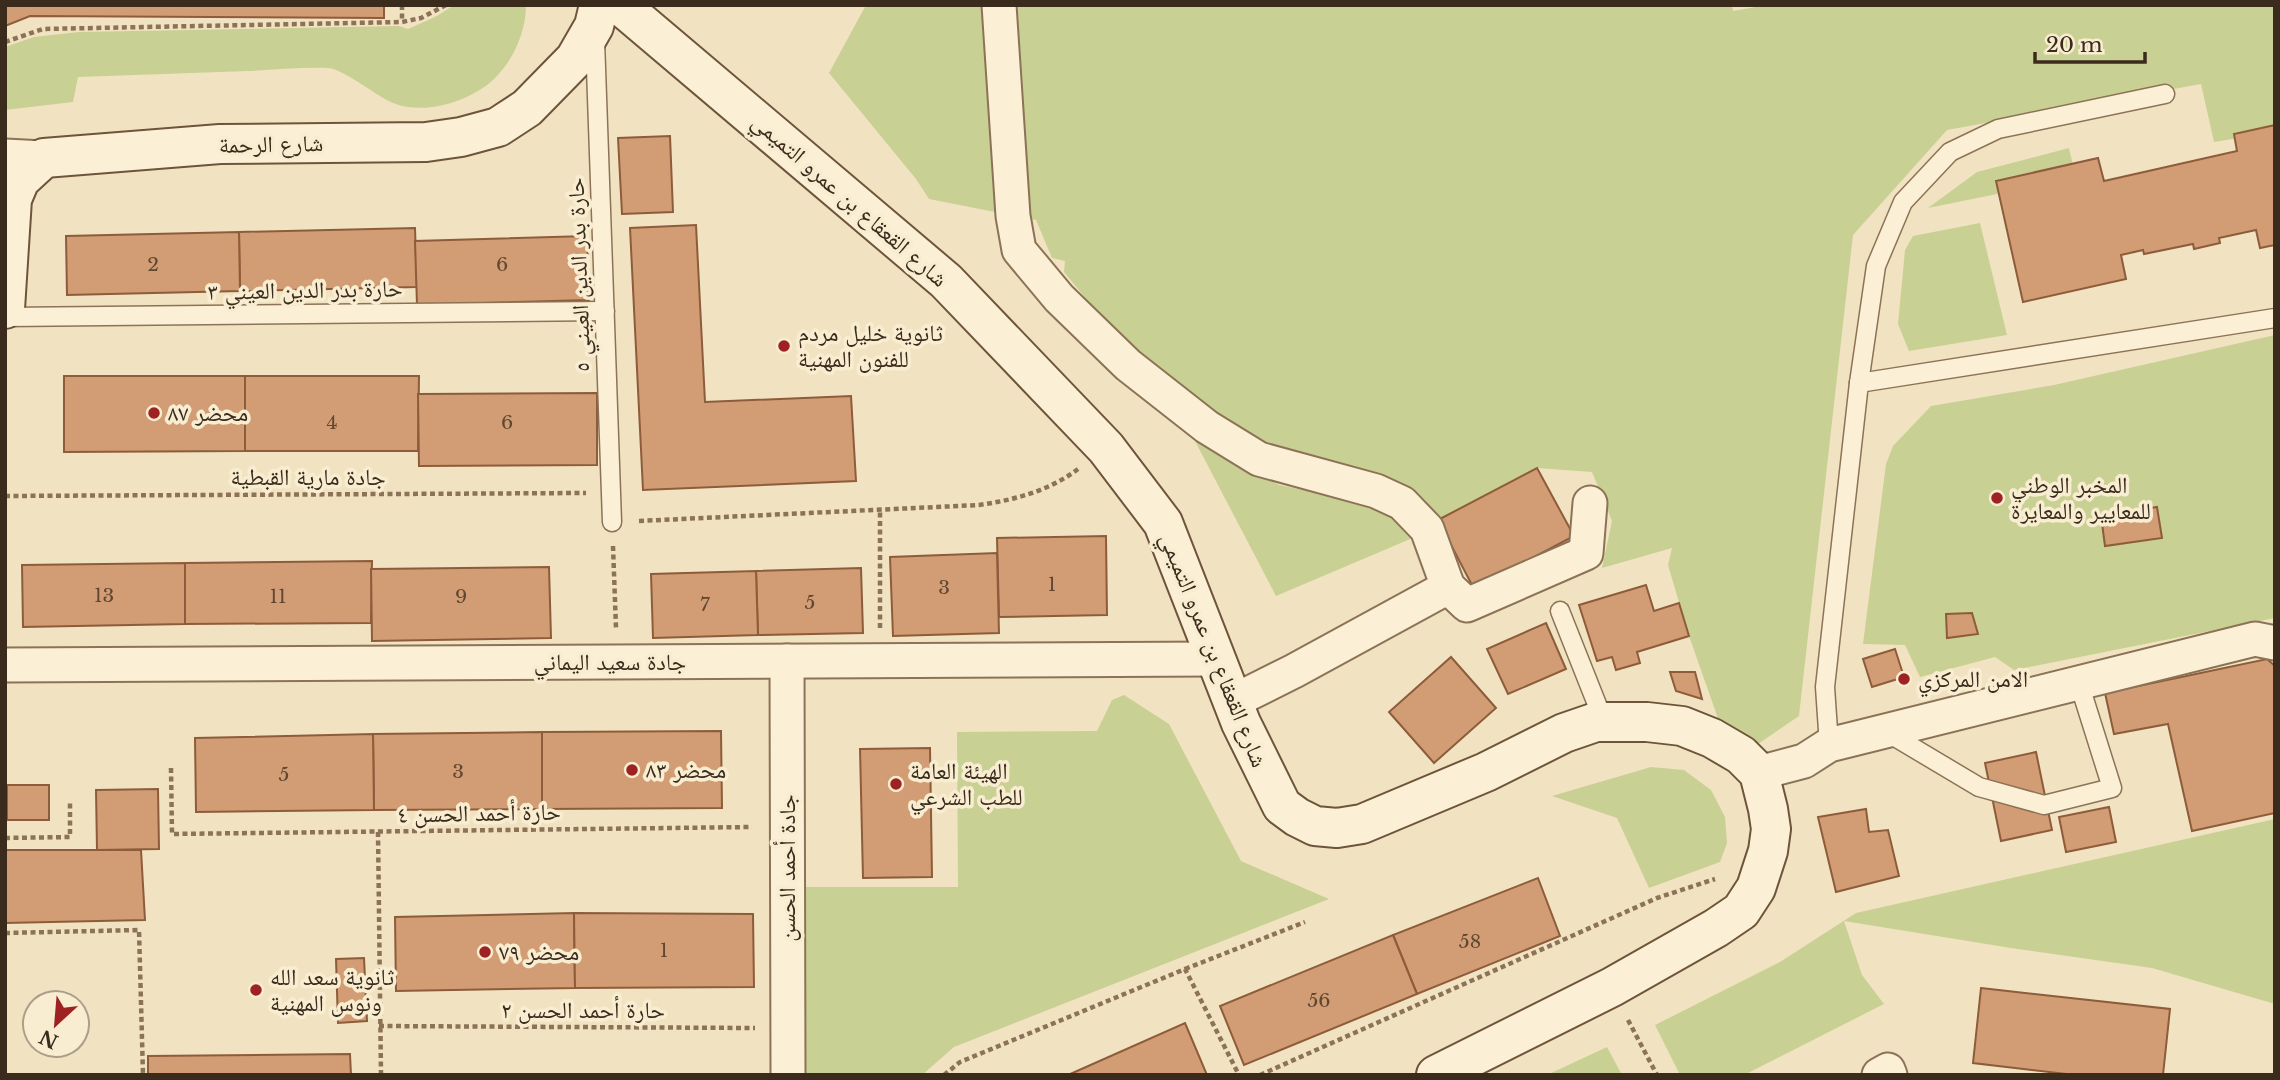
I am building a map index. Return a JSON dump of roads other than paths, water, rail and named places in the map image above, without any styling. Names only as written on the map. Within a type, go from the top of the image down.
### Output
[{"type":"main road","name":"شارع الرحمة","points":[[44,158],[220,144],[426,142],[461,137],[498,127],[527,108],[575,59],[605,12]]},
{"type":"main road","name":"شارع القعقاع بن عمرو التميمي","points":[[605,12],[946,281],[1107,448],[1163,523],[1232,702],[1282,806],[1297,817],[1315,826],[1337,828],[1362,824],[1486,772],[1564,733],[1596,722],[1647,722],[1682,726],[1712,738],[1741,755],[1759,773]]},
{"type":"main road","points":[[5,309],[12,199],[20,180],[44,158]]},
{"type":"main road","points":[[1436,1075],[1612,987],[1741,911],[1756,888],[1766,862],[1771,829],[1759,773]]},
{"type":"street","points":[[999,5],[1013,216],[1020,250],[1059,298],[1128,365],[1207,427],[1259,459],[1376,491],[1402,503],[1427,529],[1448,587],[1467,605],[1586,553],[1590,502]]},
{"type":"street","points":[[5,156],[44,158]]},
{"type":"street","points":[[1232,702],[1448,587]]},
{"type":"street","points":[[1759,773],[1804,761],[1829,745],[2255,639],[2275,643]]},
{"type":"street","name":"جادة سعيد اليماني","points":[[5,664],[1215,659]]},
{"type":"street","name":"جادة أحمد الحسن","points":[[787,661],[788,1075]]},
{"type":"street","points":[[1880,1075],[1888,1070],[1891,1075]]},
{"type":"lane","name":"حارة بدر الدين العيني ٥","points":[[605,12],[605,312],[612,522]]},
{"type":"lane","points":[[1829,745],[1825,687],[1859,383],[1876,266],[1903,202],[1950,152],[1998,129],[2165,94]]},
{"type":"lane","name":"حارة بدر الدين العيني ٣","points":[[5,317],[605,312]]},
{"type":"lane","points":[[1859,383],[2275,318]]},
{"type":"lane","points":[[1560,611],[1604,722]]},
{"type":"lane","points":[[1885,731],[1979,787],[2044,805],[2112,788],[2079,684]]},
{"type":"place","name":"ثانوية خليل مردم للفنون المهنية","points":[[784,346]]},
{"type":"place","name":"محضر ٨٧","points":[[154,413]]},
{"type":"place","name":"المخبر الوطني للمعايير والمعايرة","points":[[1997,498]]},
{"type":"place","name":"الامن المركزي","points":[[1904,679]]},
{"type":"place","name":"محضر ٨٣","points":[[632,770]]},
{"type":"place","name":"الهيئة العامة للطب الشرعي","points":[[896,784]]},
{"type":"place","name":"محضر ٧٩","points":[[485,952]]},
{"type":"place","name":"ثانوية سعد الله ونوس المهنية","points":[[256,990]]}]
